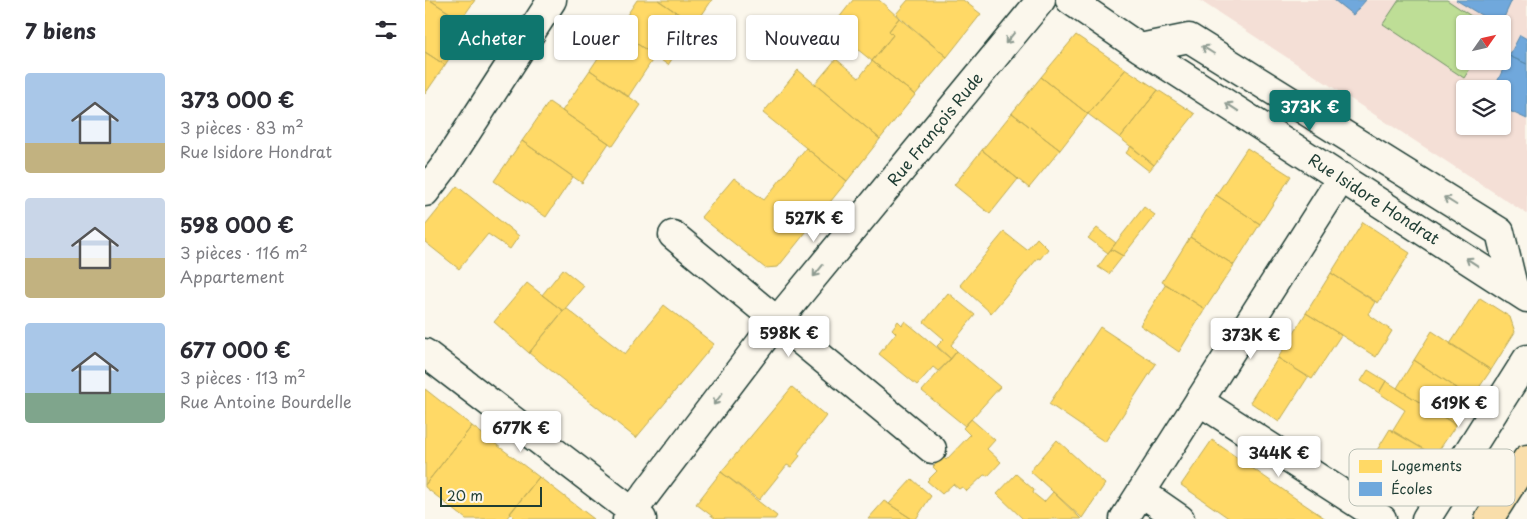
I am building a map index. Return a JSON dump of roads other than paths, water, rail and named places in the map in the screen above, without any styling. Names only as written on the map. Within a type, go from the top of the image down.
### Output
[{"type":"highway","points":[[1515,478],[1527,459]]},
{"type":"highway","points":[[1489,519],[1497,506]]},
{"type":"street","points":[[425,192],[444,167],[552,0]]},
{"type":"street","name":"Rue François Rude","points":[[634,517],[777,321],[1041,0]]},
{"type":"street","name":"Rue Isidore Hondrat","points":[[1070,0],[1140,48],[1521,294]]},
{"type":"street","points":[[1140,48],[1189,38],[1501,232],[1521,294]]},
{"type":"street","points":[[1124,519],[1341,177]]},
{"type":"street","points":[[673,234],[932,449]]},
{"type":"street","points":[[425,353],[634,517]]},
{"type":"street","points":[[1470,449],[1527,359]]},
{"type":"street","points":[[1199,401],[1349,498]]},
{"type":"street","points":[[1141,492],[1180,519]]},
{"type":"street","points":[[1362,506],[1382,519]]},
{"type":"street","points":[[1426,519],[1434,506]]}]
